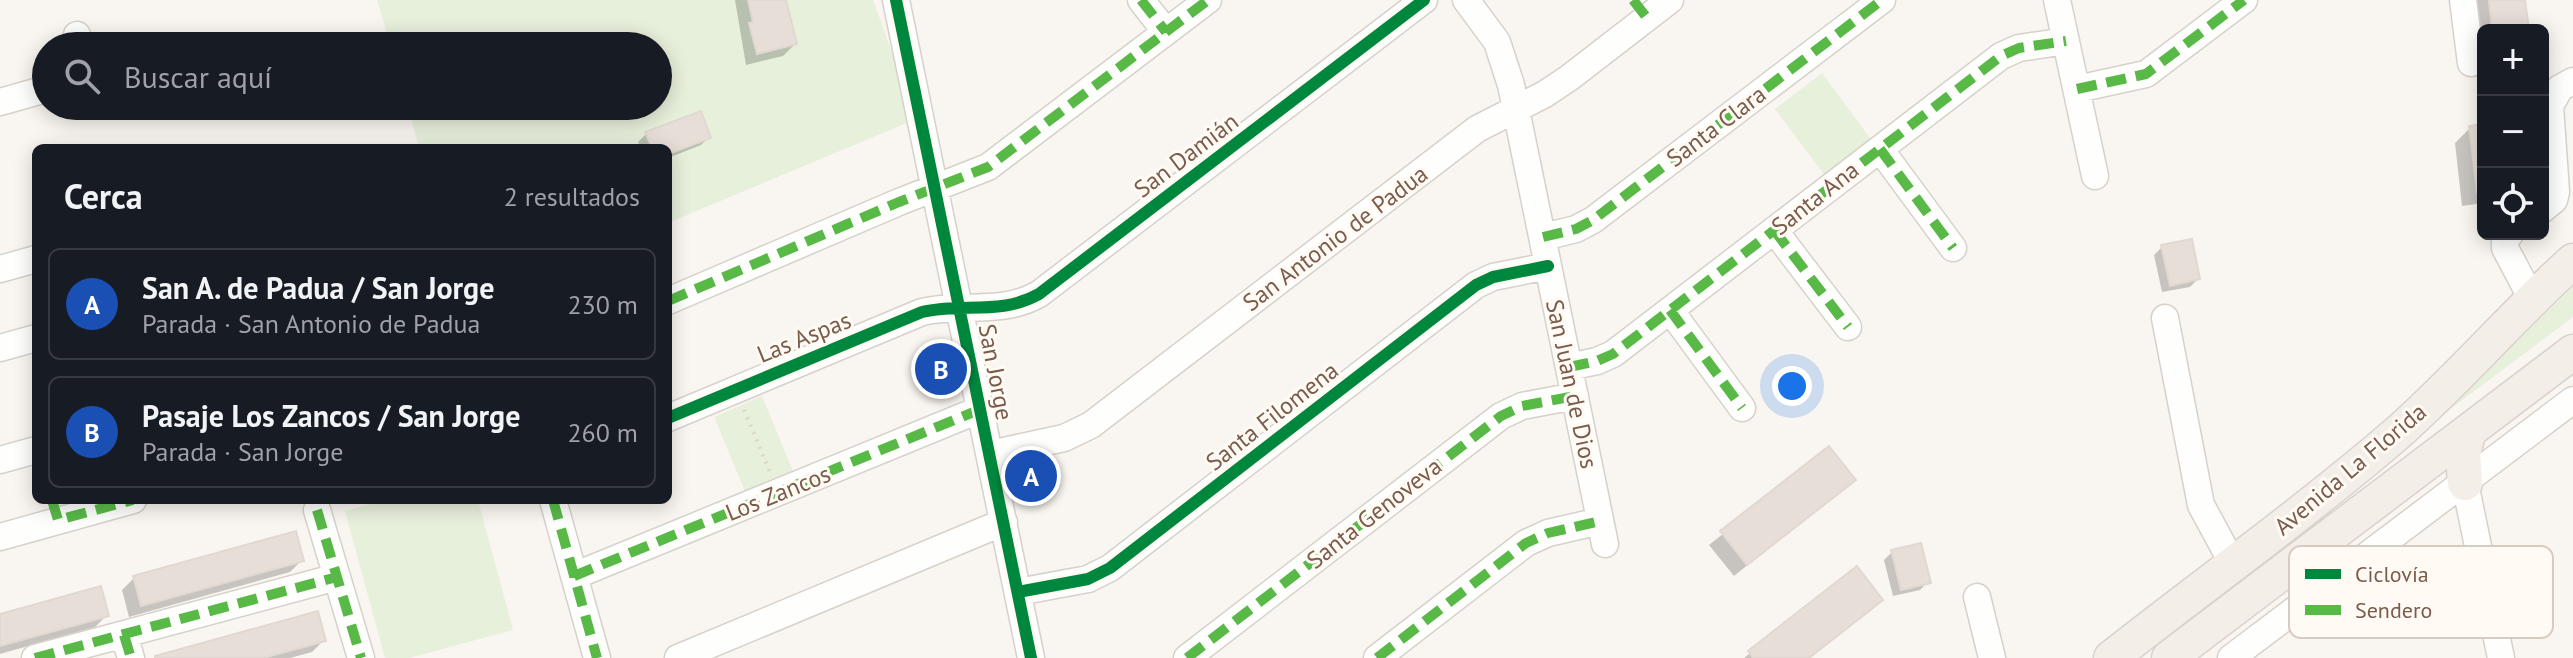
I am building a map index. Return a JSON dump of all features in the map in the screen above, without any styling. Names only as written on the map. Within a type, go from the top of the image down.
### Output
[{"type":"main road","name":"Avenida La Florida","points":[[2111,658],[2395,435],[2452,384],[2573,261]]},
{"type":"main road","points":[[2318,546],[2573,352]]},
{"type":"main road","points":[[2465,483],[2463,454],[2468,434]]},
{"type":"main road","points":[[2169,658],[2289,568]]},
{"type":"street","name":"San Jorge","points":[[896,0],[1031,658]]},
{"type":"street","points":[[1141,0],[1166,32]]},
{"type":"street","points":[[672,299],[988,167],[1208,0]]},
{"type":"street","name":"San Damián","points":[[961,309],[1012,305],[1039,294],[1424,0]]},
{"type":"street","name":"San Juan de Dios","points":[[1377,658],[1526,543],[1548,533],[1603,532],[1516,108],[1501,50],[1466,0]]},
{"type":"street","name":"San Antonio de Padua","points":[[990,454],[1064,438],[1091,425],[1465,138],[1569,78],[1640,9],[1670,0]]},
{"type":"street","name":"Santa Clara","points":[[1543,237],[1576,229],[1593,220],[1882,0]]},
{"type":"street","points":[[2057,0],[2095,176]]},
{"type":"street","points":[[2077,89],[2146,74],[2244,0]]},
{"type":"street","points":[[2463,0],[2471,63]]},
{"type":"street","name":"Santa Ana","points":[[1569,367],[1613,354],[2001,56],[2019,48],[2066,41]]},
{"type":"street","points":[[2549,204],[2556,192],[2550,106],[2560,88],[2573,81]]},
{"type":"street","points":[[0,102],[32,93]]},
{"type":"street","points":[[1880,149],[1953,248]]},
{"type":"street","points":[[1774,230],[1848,327]]},
{"type":"street","points":[[2505,240],[2505,248],[2533,301]]},
{"type":"street","points":[[0,269],[32,260]]},
{"type":"street","name":"Santa Filomena","points":[[1018,592],[1088,579],[1110,568],[1476,285],[1493,277],[1548,266]]},
{"type":"street","name":"Las Aspas","points":[[672,416],[922,312],[961,309]]},
{"type":"street","points":[[1670,310],[1742,408]]},
{"type":"street","points":[[2165,318],[2201,505],[2233,564]]},
{"type":"street","points":[[0,348],[32,339]]},
{"type":"street","name":"Santa Genoveva","points":[[1187,658],[1501,416],[1522,406],[1575,396]]},
{"type":"street","points":[[2381,546],[2573,400]]},
{"type":"street","name":"Los Zancos","points":[[574,576],[981,409]]},
{"type":"street","points":[[0,460],[32,451]]},
{"type":"street","points":[[2465,483],[2478,546]]},
{"type":"street","points":[[0,537],[55,510],[102,504]]},
{"type":"street","points":[[554,504],[597,658]]},
{"type":"street","points":[[317,510],[361,658]]},
{"type":"street","points":[[678,658],[1004,522]]},
{"type":"street","points":[[35,658],[128,646],[337,577]]},
{"type":"street","points":[[1977,597],[1992,658]]},
{"type":"street","points":[[2231,658],[2289,615]]},
{"type":"street","points":[[2497,638],[2501,658]]},
{"type":"path","points":[[735,390],[778,492]]},
{"type":"green space","points":[[377,0],[873,0],[916,119],[672,221],[672,144],[418,144],[412,120],[672,120],[672,32],[387,32]]},
{"type":"green space","points":[[1822,73],[1873,142],[1826,177],[1775,109]]},
{"type":"green space","points":[[2573,287],[2573,317],[2425,428]]},
{"type":"green space","points":[[762,396],[795,476],[747,496],[714,417]]},
{"type":"green space","points":[[370,504],[479,504],[513,630],[409,658],[385,658],[345,511]]},
{"type":"building","points":[[748,0],[786,0],[797,44],[757,54],[749,23],[753,22]]},
{"type":"building","points":[[2489,0],[2525,0],[2528,24],[2491,24]]},
{"type":"building","points":[[701,111],[711,138],[672,153],[672,144],[650,144],[645,132]]},
{"type":"building","points":[[2477,125],[2477,192],[2469,126]]},
{"type":"building","points":[[2192,239],[2200,279],[2170,286],[2161,245]]},
{"type":"building","points":[[1829,446],[1856,480],[1747,565],[1720,531]]},
{"type":"building","points":[[296,531],[304,561],[141,606],[133,576]]},
{"type":"building","points":[[1921,543],[1931,583],[1901,590],[1891,550]]},
{"type":"building","points":[[1857,566],[1883,600],[1809,658],[1753,658],[1748,651]]},
{"type":"building","points":[[101,586],[109,616],[0,646],[0,614]]},
{"type":"building","points":[[318,611],[326,641],[263,658],[155,658],[155,656]]},
{"type":"marked path","points":[[1141,0],[1166,32]]},
{"type":"marked path","points":[[672,299],[988,167],[1208,0]]},
{"type":"marked path","points":[[1633,0],[1647,18]]},
{"type":"marked path","points":[[1543,237],[1576,229],[1593,220],[1882,0]]},
{"type":"marked path","points":[[2077,89],[2146,74],[2244,0]]},
{"type":"marked path","points":[[1569,367],[1613,354],[2001,56],[2019,48],[2066,41]]},
{"type":"marked path","points":[[1880,149],[1953,248]]},
{"type":"marked path","points":[[1774,230],[1848,327]]},
{"type":"marked path","points":[[1670,310],[1742,408]]},
{"type":"marked path","points":[[1187,658],[1501,416],[1522,406],[1575,396]]},
{"type":"marked path","points":[[574,576],[981,409]]},
{"type":"marked path","points":[[53,504],[58,520],[118,504]]},
{"type":"marked path","points":[[554,504],[597,658]]},
{"type":"marked path","points":[[317,510],[361,658]]},
{"type":"marked path","points":[[1377,658],[1526,543],[1548,533],[1600,521]]},
{"type":"marked path","points":[[35,658],[337,577]]},
{"type":"marked path","points":[[124,635],[131,658]]},
{"type":"cycle path","points":[[896,0],[1031,658]]},
{"type":"cycle path","points":[[672,416],[922,312],[1010,305],[1039,294],[1424,0]]},
{"type":"cycle path","points":[[1018,592],[1088,579],[1110,568],[1476,285],[1493,277],[1548,266]]},
{"type":"place","name":"Pasaje Los Zancos / San Jorge","points":[[941,369]]},
{"type":"place","name":"San A. de Padua / San Jorge","points":[[1031,476]]}]
